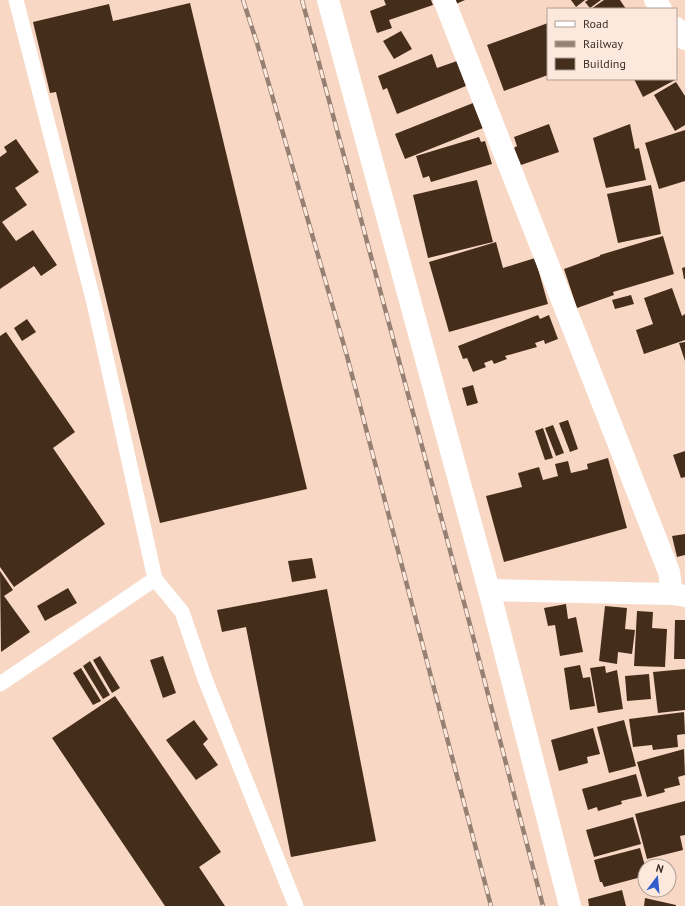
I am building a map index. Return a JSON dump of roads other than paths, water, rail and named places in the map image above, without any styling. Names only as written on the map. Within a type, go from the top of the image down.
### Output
[{"type":"street","points":[[328,0],[489,590],[570,906]]},
{"type":"street","points":[[444,0],[679,595],[489,590]]},
{"type":"street","points":[[654,0],[660,8]]},
{"type":"lane","points":[[16,0],[94,303],[155,579],[182,612],[205,679],[296,906]]},
{"type":"lane","points":[[0,684],[155,579]]},
{"type":"railway","points":[[243,0],[257,43],[347,356],[491,906]]},
{"type":"railway","points":[[302,0],[469,621],[543,906]]}]
